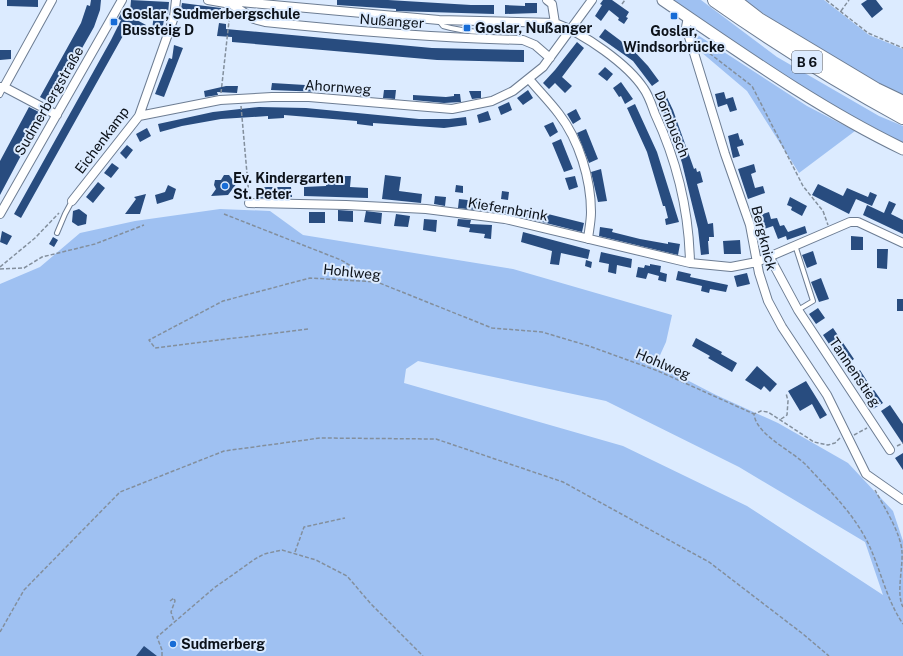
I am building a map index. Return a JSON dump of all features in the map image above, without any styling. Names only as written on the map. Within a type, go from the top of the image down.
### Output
[{"type":"highway","name":"B 6","points":[[714,0],[772,40],[848,87],[903,117]]},
{"type":"highway","name":"B 6","points":[[733,0],[766,24],[876,90],[903,103]]},
{"type":"street","points":[[52,0],[2,87],[57,115]]},
{"type":"street","name":"Sudmerbergstraße","points":[[0,214],[2,205],[57,115],[122,0]]},
{"type":"street","name":"Eichenkamp","points":[[72,201],[139,116],[174,17],[176,0]]},
{"type":"street","name":"Nußanger","points":[[208,0],[439,20],[555,23],[572,29]]},
{"type":"street","points":[[546,0],[552,4],[555,23]]},
{"type":"street","name":"Ahornweg","points":[[139,116],[220,100],[240,98],[309,97],[452,110],[492,101],[513,91],[530,79],[550,58],[592,0]]},
{"type":"street","points":[[663,0],[801,94],[858,127],[903,149]]},
{"type":"street","name":"Nußanger","points":[[232,2],[254,19],[265,22],[446,38],[523,40],[535,45],[550,58]]},
{"type":"street","name":"Bergknick","points":[[688,17],[686,27],[725,154],[750,225],[757,262],[768,301],[782,327],[827,395],[866,474],[903,500]]},
{"type":"street","name":"Dornbusch","points":[[572,29],[628,68],[644,89],[664,131],[680,180],[689,232],[690,263]]},
{"type":"street","points":[[530,79],[560,114],[572,135],[580,156],[590,190],[591,212],[588,239]]},
{"type":"street","name":"Kiefernbrink","points":[[249,203],[346,204],[426,209],[505,219],[690,263],[731,267],[757,262],[795,244],[850,222],[858,222],[903,243]]},
{"type":"street","name":"Tannenstieg","points":[[769,256],[798,310],[890,450]]},
{"type":"lane","points":[[0,95],[2,87]]},
{"type":"lane","points":[[58,233],[65,214],[72,201]]},
{"type":"lane","points":[[795,244],[813,301],[798,310]]},
{"type":"path","points":[[622,4],[625,0]]},
{"type":"path","points":[[826,0],[868,32],[903,48]]},
{"type":"path","points":[[841,11],[849,0]]},
{"type":"path","points":[[220,100],[232,2]]},
{"type":"path","points":[[691,43],[700,47],[752,86],[802,186],[823,211],[830,230]]},
{"type":"path","points":[[240,98],[249,203]]},
{"type":"path","points":[[0,268],[35,238],[61,211]]},
{"type":"path","points":[[224,214],[341,260],[377,282]]},
{"type":"path","points":[[0,268],[24,268],[42,257],[95,244],[144,225]]},
{"type":"path","name":"Hohlweg","points":[[308,329],[155,348],[149,340],[223,301],[310,278],[377,282],[492,328],[542,332],[589,346],[658,371],[754,414]]},
{"type":"path","points":[[781,420],[787,415],[788,401],[786,393]]},
{"type":"path","points":[[843,429],[841,437],[836,443],[821,444],[814,442],[768,412],[761,411],[754,414],[755,421],[760,429],[798,457],[855,521],[868,542],[890,602],[903,624]]},
{"type":"path","points":[[858,434],[873,424]]},
{"type":"path","points":[[0,632],[24,590],[120,492],[224,451],[320,438],[436,439],[563,482],[709,562],[804,634],[829,656]]},
{"type":"path","points":[[866,474],[886,511],[902,550],[903,571],[900,597],[903,607]]},
{"type":"path","points":[[295,552],[304,527],[345,518]]},
{"type":"path","points":[[162,656],[162,650],[158,637],[174,621],[214,588],[264,554],[282,550],[295,552],[316,560],[347,576],[371,604],[423,656]]},
{"type":"path","points":[[170,601],[174,598],[175,601],[171,612],[174,621]]},
{"type":"shaded area","points":[[670,0],[701,0],[777,57],[879,116],[903,126],[903,143],[815,96]]},
{"type":"shaded area","points":[[745,0],[824,0],[869,35],[903,49],[903,95],[821,52],[782,27]]},
{"type":"shaded area","points":[[690,30],[807,106],[855,131],[799,173],[747,91],[701,52]]},
{"type":"shaded area","points":[[220,209],[270,211],[303,235],[513,269],[672,315],[666,342],[656,364],[716,395],[778,423],[848,463],[893,511],[903,541],[903,656],[0,656],[0,284],[40,267],[80,233],[135,221]],"holes":[[[418,361],[606,401],[739,467],[865,542],[883,595],[747,506],[623,446],[404,383],[406,369]]]},
{"type":"building","points":[[7,0],[38,0],[38,7],[7,6]]},
{"type":"building","points":[[91,0],[101,0],[100,10],[94,27],[51,103],[40,97],[81,23],[87,5],[90,6]]},
{"type":"building","points":[[131,0],[169,2],[168,14],[165,14],[162,31],[152,30],[154,14],[130,12]]},
{"type":"building","points":[[337,0],[388,0],[494,5],[494,14],[396,11],[396,9],[337,5]]},
{"type":"building","points":[[603,0],[612,0],[629,12],[626,17],[628,18],[624,24],[609,10],[601,21],[595,16],[602,5],[600,4]]},
{"type":"building","points":[[867,0],[876,0],[883,9],[872,18],[861,4]]},
{"type":"building","points":[[182,3],[221,8],[220,19],[180,15]]},
{"type":"building","points":[[525,3],[537,3],[537,13],[505,14],[505,5],[525,6]]},
{"type":"building","points":[[122,12],[146,25],[142,32],[129,25],[21,218],[14,214],[111,40],[121,20],[118,19]]},
{"type":"building","points":[[219,23],[226,24],[226,29],[432,48],[524,50],[524,62],[437,60],[232,42],[232,37],[217,36]]},
{"type":"building","points":[[605,29],[633,50],[648,66],[659,81],[652,86],[633,61],[599,37]]},
{"type":"building","points":[[577,42],[584,48],[562,77],[572,86],[565,93],[555,83],[549,89],[543,83]]},
{"type":"building","points":[[174,45],[183,48],[164,97],[155,94],[169,58],[172,59]]},
{"type":"building","points":[[0,50],[11,50],[11,59],[0,60]]},
{"type":"building","points":[[605,67],[613,74],[607,81],[598,74]]},
{"type":"building","points":[[621,82],[633,99],[625,104],[621,96],[619,97],[613,88]]},
{"type":"building","points":[[272,83],[322,86],[321,92],[271,90]]},
{"type":"building","points":[[226,86],[238,86],[237,93],[217,92],[218,95],[205,97],[204,91]]},
{"type":"building","points":[[360,90],[367,91],[366,96],[360,96]]},
{"type":"building","points":[[384,90],[396,90],[395,99],[383,98]]},
{"type":"building","points":[[528,90],[533,98],[523,105],[517,98]]},
{"type":"building","points":[[469,91],[481,91],[481,98],[472,99]]},
{"type":"building","points":[[664,91],[673,110],[694,169],[696,168],[697,172],[700,171],[703,182],[697,184],[708,224],[713,223],[714,237],[709,237],[709,254],[701,255],[698,229],[682,163],[669,124],[655,95]]},
{"type":"building","points":[[724,92],[726,99],[733,97],[737,110],[730,112],[727,104],[718,107],[715,94]]},
{"type":"building","points":[[454,94],[460,94],[461,102],[444,103],[413,100],[413,95],[446,97],[454,96]]},
{"type":"building","points":[[509,102],[512,110],[501,115],[498,107]]},
{"type":"building","points":[[635,104],[657,152],[679,222],[666,225],[665,219],[668,218],[665,206],[663,206],[647,152],[627,108]]},
{"type":"building","points":[[29,107],[43,114],[0,195],[0,161]]},
{"type":"building","points":[[259,107],[306,108],[419,119],[449,119],[466,117],[467,125],[444,128],[373,123],[373,126],[357,124],[357,121],[284,115],[284,118],[268,119],[268,116],[221,119],[182,126],[160,132],[158,124],[213,112]]},
{"type":"building","points":[[576,109],[581,119],[573,124],[567,114]]},
{"type":"building","points":[[488,111],[491,120],[479,123],[477,115]]},
{"type":"building","points":[[553,122],[558,132],[550,137],[544,126]]},
{"type":"building","points":[[147,128],[151,136],[140,142],[136,134]]},
{"type":"building","points":[[586,129],[598,159],[589,163],[577,133]]},
{"type":"building","points":[[738,133],[740,140],[742,139],[744,145],[737,147],[740,156],[733,158],[728,136]]},
{"type":"building","points":[[561,139],[573,169],[564,172],[552,143]]},
{"type":"building","points":[[127,145],[133,150],[126,159],[120,153]]},
{"type":"building","points":[[112,163],[119,168],[111,178],[104,173]]},
{"type":"building","points":[[754,164],[756,172],[751,174],[755,188],[763,186],[765,193],[748,199],[738,169]]},
{"type":"building","points":[[601,169],[607,201],[598,202],[591,172]]},
{"type":"building","name":"Ev. Kindergarten St. Peter","points":[[224,175],[229,175],[232,179],[240,179],[228,195],[211,196],[216,189],[214,185],[215,180],[221,180]]},
{"type":"building","points":[[385,175],[401,177],[399,191],[422,194],[421,203],[382,199]]},
{"type":"building","points":[[344,176],[351,176],[350,187],[368,188],[368,198],[304,196],[304,187],[326,186],[327,179],[344,179]]},
{"type":"building","points":[[575,176],[578,187],[569,190],[565,178]]},
{"type":"building","points":[[98,182],[105,188],[93,203],[86,197]]},
{"type":"building","points":[[818,184],[843,196],[847,188],[868,197],[870,192],[877,195],[872,206],[856,199],[849,214],[812,195]]},
{"type":"building","points":[[168,185],[176,189],[173,199],[157,204],[155,195],[165,192]]},
{"type":"building","points":[[456,185],[463,186],[463,193],[455,192]]},
{"type":"building","points":[[291,187],[292,197],[256,198],[255,188]]},
{"type":"building","points":[[502,191],[509,192],[508,200],[501,199]]},
{"type":"building","points":[[146,194],[140,214],[125,214],[136,199],[134,197]]},
{"type":"building","points":[[435,196],[446,197],[445,206],[434,204]]},
{"type":"building","points":[[790,197],[807,206],[802,216],[791,210],[792,207],[787,205]]},
{"type":"building","points":[[459,199],[493,203],[493,212],[458,208]]},
{"type":"building","points":[[889,201],[896,204],[891,214],[903,220],[903,234],[863,215],[867,205],[884,213]]},
{"type":"building","points":[[505,206],[516,207],[515,216],[504,213]]},
{"type":"building","points":[[79,209],[87,215],[86,224],[78,226],[72,222],[73,211]]},
{"type":"building","points":[[528,209],[584,223],[582,232],[526,218]]},
{"type":"building","points":[[338,210],[353,211],[353,222],[338,221]]},
{"type":"building","points":[[366,211],[382,213],[381,224],[364,222]]},
{"type":"building","points":[[309,212],[325,212],[325,223],[309,223]]},
{"type":"building","points":[[769,212],[771,219],[777,218],[780,226],[784,225],[788,232],[805,226],[807,233],[787,240],[786,236],[778,239],[773,226],[761,230],[757,216]]},
{"type":"building","points":[[396,214],[410,216],[408,227],[394,226]]},
{"type":"building","points":[[424,219],[437,220],[436,232],[423,230]]},
{"type":"building","points":[[458,219],[471,220],[470,224],[492,225],[491,239],[484,238],[485,234],[469,232],[470,228],[457,226]]},
{"type":"building","points":[[600,227],[613,229],[612,232],[640,239],[668,244],[668,242],[680,244],[678,255],[599,236]]},
{"type":"building","points":[[2,231],[12,236],[7,245],[0,242]]},
{"type":"building","points":[[523,232],[590,250],[588,259],[561,253],[559,265],[550,264],[552,251],[521,242]]},
{"type":"building","points":[[851,236],[863,237],[863,250],[851,250]]},
{"type":"building","points":[[53,237],[58,240],[54,247],[49,244]]},
{"type":"building","points":[[740,240],[741,254],[724,254],[723,241]]},
{"type":"building","points":[[877,249],[888,249],[887,269],[877,268]]},
{"type":"building","points":[[813,251],[817,264],[807,268],[802,255]]},
{"type":"building","points":[[601,252],[632,259],[631,268],[617,265],[616,274],[608,272],[609,264],[599,262]]},
{"type":"building","points":[[586,260],[592,262],[591,268],[585,266]]},
{"type":"building","points":[[650,264],[661,266],[660,272],[667,274],[666,282],[658,280],[659,276],[648,273],[646,279],[636,277],[638,267],[644,268],[645,265],[650,266]]},
{"type":"building","points":[[678,271],[691,274],[690,277],[728,285],[726,292],[710,289],[709,293],[701,291],[702,286],[676,280]]},
{"type":"building","points":[[747,273],[750,284],[737,287],[734,276]]},
{"type":"building","points":[[821,278],[829,299],[819,302],[811,282]]},
{"type":"building","points":[[897,299],[903,299],[903,311],[897,311]]},
{"type":"building","points":[[818,308],[825,318],[816,324],[809,314]]},
{"type":"building","points":[[833,328],[854,359],[844,366],[823,335]]},
{"type":"building","points":[[696,338],[722,352],[721,354],[737,363],[732,372],[708,358],[710,356],[692,346]]},
{"type":"building","points":[[757,366],[777,384],[770,392],[764,386],[761,390],[745,380]]},
{"type":"building","points":[[860,370],[867,381],[858,387],[851,376]]},
{"type":"building","points":[[806,381],[827,415],[820,419],[812,404],[800,411],[788,391]]},
{"type":"building","points":[[874,390],[883,403],[873,409],[864,397]]},
{"type":"building","points":[[890,405],[903,424],[903,444],[881,411]]},
{"type":"building","points":[[903,453],[903,470],[895,458]]},
{"type":"building","points":[[144,646],[157,656],[136,656]]},
{"type":"place","name":"Goslar, Windsorbrücke","points":[[674,16]]},
{"type":"place","name":"Goslar, Sudmerbergschule Bussteig D","points":[[114,22]]},
{"type":"place","name":"Goslar, Nußanger","points":[[467,28]]},
{"type":"place","name":"Ev. Kindergarten St. Peter","points":[[225,186]]},
{"type":"place","name":"Sudmerberg","points":[[173,644]]}]
